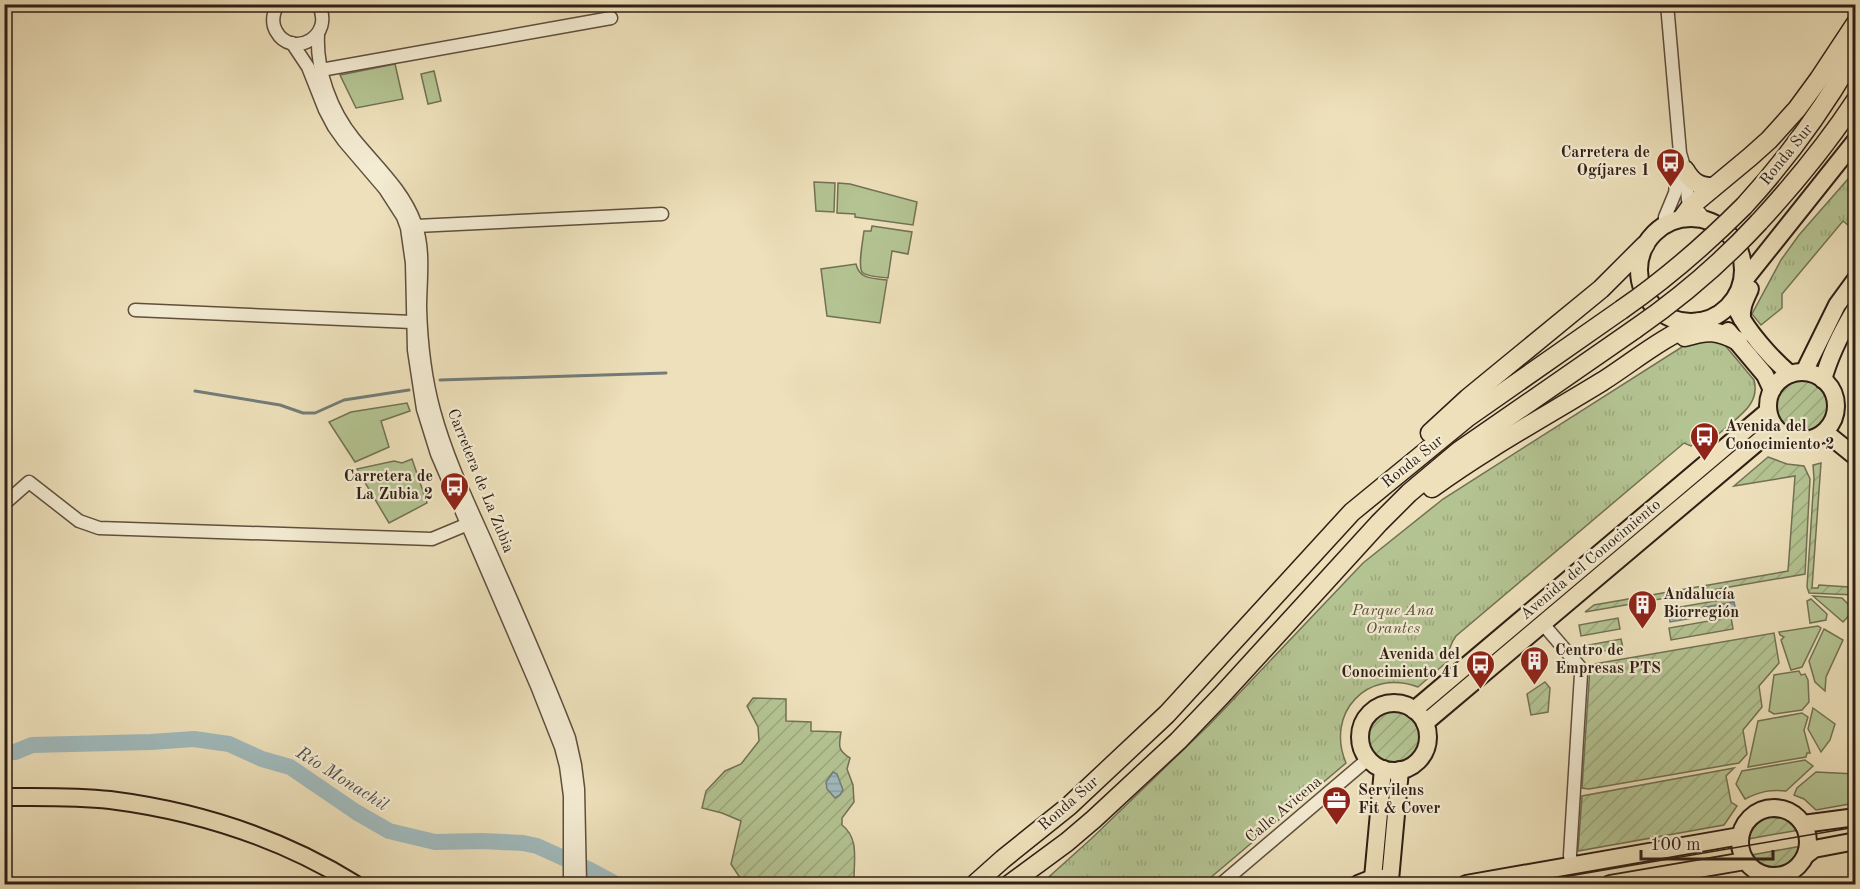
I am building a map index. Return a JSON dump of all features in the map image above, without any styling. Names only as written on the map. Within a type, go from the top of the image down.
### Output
[{"type":"highway","points":[[1687,212],[1757,151],[1797,109],[1856,23]]},
{"type":"highway","name":"Ronda Sur","points":[[975,885],[1003,859],[1069,806],[1167,714],[1352,512],[1468,417],[1621,310],[1709,241],[1772,175],[1817,117],[1856,52]]},
{"type":"highway","name":"Ronda Sur","points":[[1010,885],[1067,842],[1142,776],[1185,734],[1378,523],[1410,493],[1459,451],[1635,329],[1691,286],[1742,240],[1804,170],[1856,100]]},
{"type":"highway","points":[[1682,164],[1695,184],[1713,187]]},
{"type":"highway","points":[[1352,512],[1361,497],[1468,398],[1601,289],[1645,245]]},
{"type":"highway","points":[[1378,523],[1399,515],[1462,466],[1640,357],[1679,330],[1705,320]]},
{"type":"highway","points":[[1640,357],[1653,354],[1679,340],[1704,332],[1722,333],[1738,341]]},
{"type":"highway","points":[[1026,885],[1058,855],[1067,842]]},
{"type":"highway","points":[[962,885],[1003,859]]},
{"type":"main road","points":[[1856,140],[1789,224],[1738,291],[1725,310],[1705,320],[1689,322],[1671,318],[1655,309],[1648,300],[1641,288],[1638,268],[1645,245],[1658,229],[1687,212],[1726,231],[1738,247],[1743,265],[1738,291],[1742,319],[1779,365],[1797,373],[1815,374],[1831,388],[1836,399],[1829,426],[1816,437],[1805,440],[1794,439],[1780,432],[1772,422],[1768,411],[1772,390],[1777,383],[1797,373],[1837,305],[1856,279]]},
{"type":"main road","points":[[1742,319],[1743,303],[1782,240],[1789,224]]},
{"type":"main road","points":[[1823,380],[1828,363],[1856,308]]},
{"type":"main road","points":[[1705,320],[1725,328],[1738,341],[1765,375],[1772,390]]},
{"type":"main road","name":"Avenida del Conocimiento","points":[[1419,716],[1768,411]]},
{"type":"main road","points":[[1829,426],[1846,436],[1855,452]]},
{"type":"main road","name":"Avenida del Conocimiento","points":[[1419,716],[1543,624],[1759,441],[1769,434],[1780,432]]},
{"type":"main road","points":[[1388,704],[1401,704],[1408,706],[1419,716],[1428,730],[1424,751],[1415,764],[1400,771],[1383,769],[1368,759],[1362,750],[1360,737],[1363,724],[1369,714],[1388,704]]},
{"type":"main road","points":[[1383,769],[1366,881],[1394,882],[1400,771]]},
{"type":"main road","points":[[4,797],[68,797],[108,800],[159,808],[205,819],[240,829],[285,848],[320,864],[355,885]]},
{"type":"main road","points":[[1806,855],[1808,840],[1803,824],[1789,812],[1770,808],[1761,811],[1746,822],[1740,836],[1741,852],[1745,861],[1761,879],[1775,876],[1782,880],[1814,849],[1856,841]]},
{"type":"main road","points":[[1803,824],[1856,817]]},
{"type":"main road","points":[[1466,885],[1740,836]]},
{"type":"main road","points":[[1611,884],[1745,861]]},
{"type":"street","name":"Carretera de La Zubia","points":[[318,4],[323,19],[318,34],[318,54],[330,98],[352,136],[405,201],[416,226],[421,252],[422,340],[433,410],[446,452],[569,738],[578,789],[575,852]]},
{"type":"street","points":[[1667,4],[1682,164],[1688,200],[1687,212]]},
{"type":"street","name":"Carretera de La Zubia","points":[[278,5],[274,13],[274,28],[279,35],[292,43],[308,67],[334,127],[385,189],[403,217],[410,243],[412,322],[417,380],[423,409],[437,454],[561,747],[570,796],[576,881]]},
{"type":"street","points":[[321,70],[611,18]]},
{"type":"street","points":[[292,43],[306,43],[318,34]]},
{"type":"street","points":[[1665,224],[1665,217],[1675,193],[1682,164]]},
{"type":"street","points":[[416,226],[662,214]]},
{"type":"street","points":[[135,310],[412,322]]},
{"type":"street","points":[[4,504],[29,482],[79,521],[99,528],[432,539],[468,524]]},
{"type":"street","points":[[1543,624],[1579,666],[1581,674],[1571,865]]},
{"type":"street","name":"Calle Avicena","points":[[1221,885],[1368,759]]},
{"type":"green space","points":[[395,64],[403,99],[356,108],[340,75]]},
{"type":"green space","points":[[434,71],[441,101],[428,104],[421,74]]},
{"type":"green space","points":[[1855,171],[1855,231],[1843,221],[1782,294],[1782,308],[1761,325],[1752,314],[1781,260],[1799,235]]},
{"type":"green space","points":[[814,182],[835,183],[834,212],[816,211]]},
{"type":"green space","points":[[838,183],[850,184],[917,202],[913,225],[855,217],[855,214],[837,213]]},
{"type":"green space","points":[[872,226],[912,232],[908,254],[892,251],[888,278],[868,275],[861,270],[864,231],[871,231]]},
{"type":"green space","points":[[856,264],[864,276],[887,280],[880,323],[827,316],[821,269]]},
{"type":"green space","name":"Parque Ana Orantes","points":[[1719,338],[1754,380],[1754,395],[1744,412],[1713,438],[1691,446],[1684,443],[1456,636],[1448,654],[1448,661],[1418,687],[1399,683],[1382,684],[1367,690],[1355,699],[1346,712],[1341,727],[1341,745],[1346,763],[1203,884],[1041,884],[1209,725],[1363,563],[1443,499],[1685,345]]},
{"type":"green space","points":[[1803,379],[1813,381],[1822,387],[1828,396],[1830,406],[1828,416],[1822,425],[1813,431],[1803,433],[1793,431],[1784,425],[1778,416],[1776,406],[1778,396],[1784,387],[1793,381]]},
{"type":"green space","points":[[407,403],[410,411],[381,421],[389,447],[355,462],[329,422],[351,412]]},
{"type":"green space","points":[[1768,457],[1787,464],[1804,466],[1810,479],[1805,574],[1585,612],[1594,605],[1788,571],[1795,476],[1734,486]]},
{"type":"green space","points":[[412,459],[427,503],[389,523],[357,469],[394,461],[402,463]]},
{"type":"green space","points":[[1821,463],[1812,588],[1818,588],[1819,585],[1849,587],[1849,590],[1855,591],[1855,595],[1809,593],[1807,587],[1813,465]]},
{"type":"green space","points":[[1813,596],[1842,598],[1854,610],[1843,622]]},
{"type":"green space","points":[[1732,598],[1733,602],[1669,614],[1668,609]]},
{"type":"green space","points":[[1811,599],[1827,614],[1826,620],[1810,623],[1807,601]]},
{"type":"green space","points":[[1731,617],[1733,629],[1671,640],[1669,628]]},
{"type":"green space","points":[[1618,618],[1620,629],[1581,636],[1579,625]]},
{"type":"green space","points":[[1818,626],[1821,628],[1802,667],[1791,670],[1781,640],[1784,637],[1779,632]]},
{"type":"green space","points":[[1824,629],[1843,640],[1826,677],[1825,691],[1815,682],[1809,661]]},
{"type":"green space","points":[[1774,633],[1779,663],[1759,686],[1762,707],[1743,730],[1747,754],[1739,763],[1589,789],[1582,788],[1590,667],[1588,665]]},
{"type":"green space","points":[[1621,639],[1623,648],[1585,654],[1583,646]]},
{"type":"green space","points":[[1799,671],[1801,675],[1805,674],[1808,680],[1809,702],[1802,710],[1774,714],[1769,711],[1774,675]]},
{"type":"green space","points":[[1545,682],[1550,688],[1548,712],[1531,715],[1527,694]]},
{"type":"green space","points":[[753,698],[786,699],[786,721],[811,722],[811,731],[841,732],[840,747],[850,758],[847,769],[853,785],[854,802],[842,818],[842,825],[851,836],[854,849],[854,879],[851,884],[744,884],[731,864],[741,821],[702,808],[706,791],[725,771],[741,764],[759,741],[758,727],[747,706]]},
{"type":"green space","points":[[1813,708],[1835,724],[1830,740],[1821,752],[1808,729]]},
{"type":"green space","points":[[1390,710],[1400,710],[1410,714],[1418,722],[1422,737],[1418,752],[1410,760],[1400,764],[1390,764],[1380,760],[1372,752],[1368,742],[1368,732],[1372,722],[1380,714]]},
{"type":"green space","points":[[1802,713],[1808,717],[1804,730],[1810,753],[1807,753],[1806,757],[1748,767],[1758,721]]},
{"type":"green space","points":[[1805,760],[1813,766],[1786,791],[1775,790],[1745,799],[1736,784],[1742,771]]},
{"type":"green space","points":[[1734,768],[1726,776],[1731,802],[1737,806],[1724,825],[1578,851],[1582,796]]},
{"type":"green space","points":[[1816,772],[1855,774],[1855,803],[1816,810],[1804,799],[1794,795],[1797,788]]},
{"type":"green space","points":[[1770,817],[1787,819],[1799,830],[1748,839],[1756,825]]},
{"type":"green space","points":[[1802,846],[1793,862],[1780,869],[1765,867],[1751,855]]},
{"type":"water","points":[[1734,602],[1736,611],[1670,622],[1669,614]]},
{"type":"water","points":[[833,772],[837,774],[843,790],[835,798],[827,789],[826,782]]},
{"type":"waterway","points":[[440,380],[666,373]]},
{"type":"waterway","points":[[195,391],[280,405],[303,413],[315,413],[344,400],[409,390]]},
{"type":"waterway","name":"Río Monachil","points":[[4,754],[32,745],[194,739],[229,744],[262,759],[290,767],[356,812],[389,831],[435,842],[482,841],[537,846],[616,884]]},
{"type":"tram line","points":[[1522,884],[1856,827]]},
{"type":"place","name":"Carretera de Ogíjares 1","points":[[1671,188]]},
{"type":"place","name":"Avenida del Conocimiento 2","points":[[1704,462]]},
{"type":"place","name":"Carretera de La Zubia 2","points":[[454,512]]},
{"type":"place","name":"Andalucía Biorregión","points":[[1642,630]]},
{"type":"place","name":"Centro de Empresas PTS","points":[[1534,686]]},
{"type":"place","name":"Avenida del Conocimiento 41","points":[[1481,690]]},
{"type":"place","name":"Servilens Fit & Cover","points":[[1337,826]]}]
